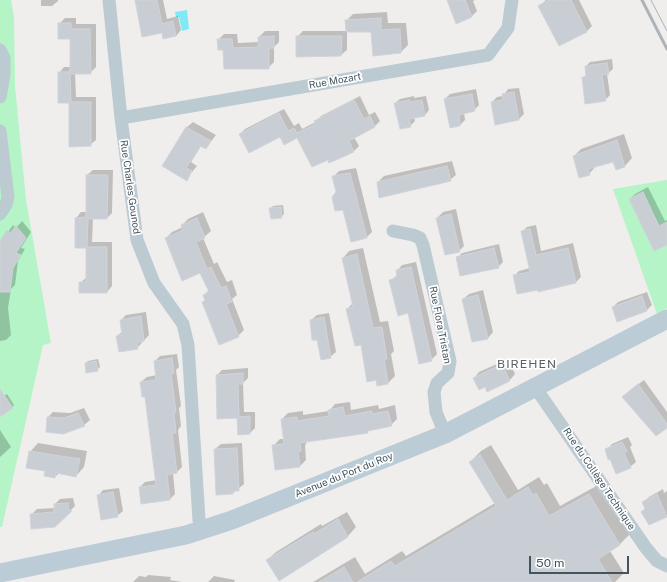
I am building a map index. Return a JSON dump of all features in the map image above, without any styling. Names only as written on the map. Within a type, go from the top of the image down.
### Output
[{"type":"street","name":"Rue Charles Gounod","points":[[109,0],[121,118],[137,240],[154,283],[183,324],[188,345],[199,520],[202,530]]},
{"type":"street","name":"Rue Mozart","points":[[121,118],[488,55],[508,28],[512,0]]},
{"type":"street","points":[[0,50],[4,58],[4,75],[0,97]]},
{"type":"street","points":[[0,131],[8,197],[6,205],[0,214]]},
{"type":"street","name":"Rue Flora Tristan","points":[[392,231],[413,234],[420,238],[423,245],[450,361],[448,373],[437,383],[434,392],[436,412],[445,434]]},
{"type":"street","name":"Avenue du Port du Roy","points":[[0,573],[178,536],[232,520],[445,434],[667,319]]},
{"type":"street","name":"Rue du Collège Technique","points":[[535,387],[646,548],[657,561],[667,566]]},
{"type":"green space","points":[[0,0],[11,0],[14,17],[15,86],[26,200],[51,343],[43,345],[2,527],[0,527]]},
{"type":"green space","points":[[667,180],[667,308],[657,314],[613,189]]},
{"type":"water","points":[[187,10],[189,29],[182,31],[179,17],[176,17],[175,12]]},
{"type":"building","points":[[135,0],[157,0],[162,24],[173,21],[176,36],[163,39],[162,33],[142,37]]},
{"type":"building","points":[[447,0],[465,0],[472,17],[456,24]]},
{"type":"building","points":[[549,0],[571,0],[587,32],[559,46],[538,6]]},
{"type":"building","points":[[381,18],[381,30],[400,29],[401,53],[373,56],[371,32],[346,32],[345,20]]},
{"type":"building","points":[[58,23],[71,23],[71,29],[90,29],[91,74],[70,74],[71,102],[91,102],[91,146],[69,147],[69,103],[58,103],[58,72],[70,72],[70,39],[58,39]]},
{"type":"building","points":[[274,36],[274,48],[269,48],[269,69],[224,69],[223,50],[218,50],[217,39],[232,39],[233,48],[258,47],[258,37]]},
{"type":"building","points":[[296,36],[342,36],[341,56],[296,57]]},
{"type":"building","points":[[607,63],[609,74],[602,75],[606,101],[585,104],[582,77],[586,77],[585,66]]},
{"type":"building","points":[[514,92],[519,120],[495,125],[491,102],[503,100],[502,94]]},
{"type":"building","points":[[472,94],[475,111],[459,115],[460,126],[450,128],[444,99]]},
{"type":"building","points":[[354,100],[364,119],[370,116],[375,127],[349,141],[354,152],[329,163],[328,160],[312,167],[297,138],[284,145],[280,137],[249,153],[239,134],[279,113],[288,131],[294,128],[297,133],[316,124],[314,121]]},
{"type":"building","points":[[409,100],[410,102],[422,100],[425,116],[409,119],[411,127],[400,129],[394,103]]},
{"type":"building","points":[[186,127],[211,141],[206,149],[200,146],[186,168],[192,171],[187,181],[162,166]]},
{"type":"building","points":[[617,140],[625,167],[616,170],[613,162],[588,169],[590,175],[579,178],[573,156]]},
{"type":"building","points":[[447,166],[451,181],[379,198],[377,182]]},
{"type":"building","points":[[350,173],[367,238],[351,242],[343,210],[335,211],[332,197],[336,192],[332,176]]},
{"type":"building","points":[[86,175],[108,175],[107,219],[88,219],[87,247],[107,247],[107,293],[79,293],[79,282],[86,282],[86,248],[75,248],[75,218],[86,217]]},
{"type":"building","points":[[643,192],[659,226],[667,222],[667,245],[654,251],[629,199]]},
{"type":"building","points":[[281,207],[282,218],[271,219],[269,208]]},
{"type":"building","points":[[451,214],[460,252],[445,255],[436,218]]},
{"type":"building","points":[[197,218],[205,238],[196,242],[207,269],[211,267],[221,288],[226,286],[232,302],[226,304],[239,337],[219,345],[202,302],[205,301],[203,295],[209,292],[200,273],[182,281],[165,238],[183,230],[181,225]]},
{"type":"building","points":[[16,226],[26,238],[16,253],[21,255],[13,268],[10,292],[0,292],[0,241],[7,230],[10,233]]},
{"type":"building","points":[[530,229],[536,255],[568,248],[576,283],[538,292],[538,290],[517,294],[513,275],[530,272],[521,231]]},
{"type":"building","points":[[494,248],[499,268],[460,276],[456,257]]},
{"type":"building","points":[[357,254],[373,328],[382,327],[387,359],[384,359],[388,384],[377,386],[376,380],[367,382],[361,345],[355,346],[346,309],[353,307],[342,258]]},
{"type":"building","points":[[411,267],[432,361],[419,364],[408,313],[398,316],[389,280],[397,278],[396,270]]},
{"type":"building","points":[[478,295],[488,339],[472,342],[462,299]]},
{"type":"building","points":[[642,296],[647,311],[617,322],[612,307]]},
{"type":"building","points":[[141,316],[144,341],[137,343],[138,349],[119,352],[116,336],[122,335],[120,320]]},
{"type":"building","points":[[324,317],[331,358],[321,360],[317,340],[312,340],[310,320]]},
{"type":"building","points":[[172,358],[174,373],[171,374],[176,412],[174,413],[176,433],[172,433],[177,473],[167,475],[170,500],[141,504],[139,487],[156,485],[145,397],[142,397],[140,382],[156,380],[154,361]]},
{"type":"building","points":[[96,361],[98,371],[86,373],[85,363]]},
{"type":"building","points":[[502,364],[510,381],[487,392],[485,387],[479,390],[473,378]]},
{"type":"building","points":[[243,373],[243,384],[238,384],[239,417],[250,416],[250,434],[238,435],[237,418],[217,419],[216,375]]},
{"type":"building","points":[[638,384],[667,424],[667,428],[656,436],[622,397]]},
{"type":"building","points":[[0,389],[13,408],[0,417]]},
{"type":"building","points":[[343,407],[345,416],[372,411],[372,414],[388,411],[392,426],[368,431],[368,433],[300,443],[301,451],[298,451],[300,467],[275,470],[272,445],[284,444],[281,419],[297,417],[297,421],[329,416],[328,410]]},
{"type":"building","points":[[78,413],[85,426],[63,434],[46,432],[47,417],[64,418]]},
{"type":"building","points":[[622,442],[627,451],[624,453],[631,468],[616,474],[610,459],[608,460],[605,449]]},
{"type":"building","points":[[237,448],[239,491],[233,491],[233,494],[216,495],[214,449]]},
{"type":"building","points":[[29,451],[80,459],[76,477],[56,473],[55,478],[44,476],[45,471],[26,468]]},
{"type":"building","points":[[480,455],[507,500],[528,487],[533,495],[536,493],[549,516],[589,494],[620,545],[598,559],[612,582],[357,582],[391,561],[395,566],[496,506],[469,462]]},
{"type":"building","points":[[113,492],[118,517],[101,520],[97,495]]},
{"type":"building","points":[[657,494],[667,517],[649,525],[641,512],[645,509],[642,502]]},
{"type":"building","points":[[68,503],[69,511],[72,511],[55,527],[31,529],[30,514],[54,512],[54,504]]},
{"type":"building","points":[[338,519],[348,537],[279,581],[266,560]]},
{"type":"building","points":[[344,567],[353,582],[319,582]]},
{"type":"tram line","points":[[651,0],[667,31]]},
{"type":"railway","points":[[642,0],[667,49]]},
{"type":"district","name":"BIREHEN","points":[[527,364]]}]
